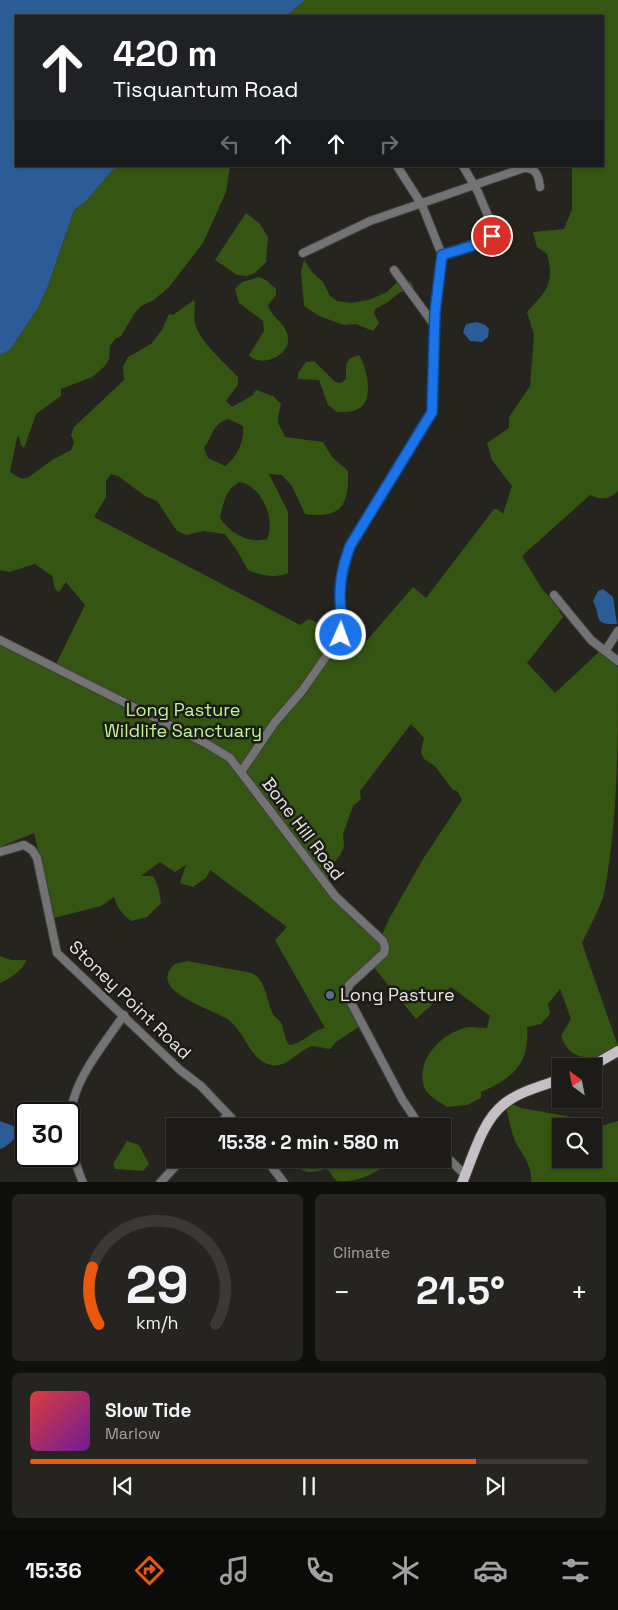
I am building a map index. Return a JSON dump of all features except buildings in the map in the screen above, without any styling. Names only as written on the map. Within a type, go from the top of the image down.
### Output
[{"type":"main road","points":[[602,1060],[618,1051]]},
{"type":"main road","points":[[464,1179],[489,1122],[497,1110],[515,1097],[552,1083]]},
{"type":"street","points":[[241,772],[275,722],[302,691],[341,635],[342,614],[340,595],[343,567],[350,546],[432,412],[435,326],[442,255],[422,205],[398,167]]},
{"type":"street","points":[[442,255],[472,246],[492,236],[493,227],[464,167]]},
{"type":"street","points":[[302,253],[329,242],[357,226],[528,167],[535,171],[539,178],[540,187]]},
{"type":"street","points":[[394,270],[435,326]]},
{"type":"street","points":[[554,595],[591,640],[618,661]]},
{"type":"street","points":[[606,650],[618,631]]},
{"type":"street","name":"Bone Hill Road","points":[[0,640],[227,755],[335,896],[383,942],[385,947],[384,953],[349,985],[347,995],[402,1099],[415,1118]]},
{"type":"street","name":"Stoney Point Road","points":[[0,852],[24,845],[36,854],[47,894],[57,953],[180,1070],[201,1086],[232,1118]]},
{"type":"street","points":[[83,1182],[72,1151],[74,1095],[79,1080],[124,1015]]},
{"type":"street","points":[[224,1118],[228,1114]]},
{"type":"street","points":[[451,1163],[464,1179]]},
{"type":"street","points":[[160,1182],[173,1168]]},
{"type":"street","points":[[273,1168],[284,1182]]},
{"type":"green space","name":"Long Pasture Wildlife Sanctuary","points":[[305,0],[618,0],[618,491],[606,498],[590,495],[522,556],[542,589],[560,608],[559,611],[563,617],[527,663],[555,693],[599,652],[618,667],[615,810],[609,866],[602,900],[582,943],[618,1046],[597,1058],[584,1058],[569,1050],[561,1036],[571,1019],[560,989],[548,1004],[550,1014],[541,1024],[527,1027],[526,1051],[517,1068],[502,1081],[481,1092],[481,1098],[467,1105],[447,1107],[428,1093],[424,1087],[422,1077],[427,1058],[446,1036],[455,1031],[466,1027],[487,1028],[490,1016],[451,987],[416,1019],[370,960],[346,983],[343,989],[360,1026],[336,1042],[330,1049],[312,1046],[287,1062],[271,1065],[264,1062],[253,1052],[230,1021],[186,999],[175,991],[169,983],[168,974],[175,964],[187,961],[252,973],[261,981],[273,1014],[281,1023],[287,1042],[289,1045],[294,1044],[325,1028],[275,940],[287,927],[210,870],[206,878],[193,887],[180,883],[186,865],[175,872],[160,862],[141,876],[153,876],[161,899],[161,903],[147,917],[131,921],[120,911],[114,897],[101,906],[54,918],[34,833],[0,847],[0,643],[53,670],[85,605],[66,582],[59,592],[55,589],[52,576],[35,564],[9,572],[0,570],[0,355],[10,350],[38,308],[48,286],[74,210],[86,201],[115,167],[230,167],[226,192],[203,243],[169,287],[154,300],[141,306],[134,314],[121,336],[115,339],[110,346],[109,359],[105,366],[92,377],[61,389],[61,396],[36,414],[24,448],[21,445],[19,436],[17,438],[10,472],[22,479],[29,477],[52,460],[71,450],[74,442],[71,435],[74,427],[124,380],[123,367],[128,357],[151,344],[162,330],[169,314],[173,315],[194,300],[194,321],[202,338],[238,377],[238,384],[226,401],[232,407],[253,395],[256,390],[273,396],[281,404],[278,422],[285,437],[323,442],[332,457],[348,471],[345,501],[335,512],[318,515],[305,514],[292,486],[282,475],[269,474],[288,512],[288,573],[278,576],[263,575],[248,570],[225,534],[203,531],[186,535],[177,531],[157,501],[145,496],[118,476],[111,474],[106,481],[106,497],[94,517],[300,625],[309,619],[318,623],[324,637],[357,652],[413,587],[426,598],[494,509],[503,514],[512,486],[492,460],[487,443],[509,428],[509,417],[530,386],[534,335],[527,312],[548,286],[550,272],[547,254],[537,247],[533,232],[564,229],[572,209],[572,167],[604,167],[604,15],[287,15]],"holes":[[[228,419],[243,426],[241,443],[229,463],[225,466],[208,458],[204,448],[219,424]],[[240,482],[248,485],[261,497],[265,505],[270,523],[267,539],[246,539],[234,533],[220,518],[222,507],[231,488]],[[411,724],[424,738],[421,751],[424,759],[435,766],[452,789],[458,792],[462,800],[423,859],[389,919],[379,942],[323,889],[334,863],[344,847],[343,834],[353,806],[361,799],[360,791]]]},
{"type":"green space","points":[[246,213],[260,224],[268,237],[266,262],[255,273],[247,276],[237,275],[215,260]]},
{"type":"green space","points":[[304,260],[312,272],[323,282],[330,296],[337,301],[351,303],[369,300],[387,292],[400,279],[411,282],[414,288],[399,293],[375,309],[374,314],[379,323],[373,331],[356,324],[344,325],[319,316],[304,306],[301,272]]},
{"type":"green space","points":[[259,277],[266,280],[276,289],[276,295],[268,305],[272,314],[285,328],[288,338],[287,345],[279,355],[266,360],[254,359],[249,355],[264,331],[263,321],[239,303],[235,289],[242,282]]},
{"type":"green space","points":[[359,355],[366,373],[368,394],[363,405],[354,411],[337,412],[328,405],[319,380],[298,379],[298,373],[306,362],[314,361],[335,382],[341,383],[346,379],[346,365],[349,359]]},
{"type":"green space","points":[[0,956],[11,960],[26,960],[19,971],[0,983]]},
{"type":"green space","points":[[508,1102],[521,1108],[577,1118],[552,1118],[552,1168],[602,1168],[602,1126],[618,1121],[618,1182],[531,1182],[529,1166],[515,1141],[506,1105]]},
{"type":"green space","points":[[127,1141],[139,1145],[149,1164],[143,1171],[115,1169],[113,1164]]},
{"type":"green space","points":[[380,1168],[361,1178],[349,1181],[337,1181],[326,1169],[307,1172],[300,1169]]},
{"type":"water","points":[[0,0],[305,0],[287,15],[15,15],[15,167],[115,167],[86,201],[74,210],[48,286],[38,308],[10,350],[0,355]]},
{"type":"water","points":[[477,322],[489,329],[488,337],[482,342],[470,341],[463,332],[466,324]]},
{"type":"water","points":[[603,589],[613,597],[617,624],[604,623],[599,619],[593,601],[598,591]]},
{"type":"water","points":[[0,1121],[15,1127],[15,1138],[0,1149]]},
{"type":"place","name":"Long Pasture","points":[[330,995]]},
{"type":"route","points":[[341,635],[341,583],[343,567],[350,546],[432,412],[434,404],[435,312],[442,255],[472,246],[492,236]]}]
